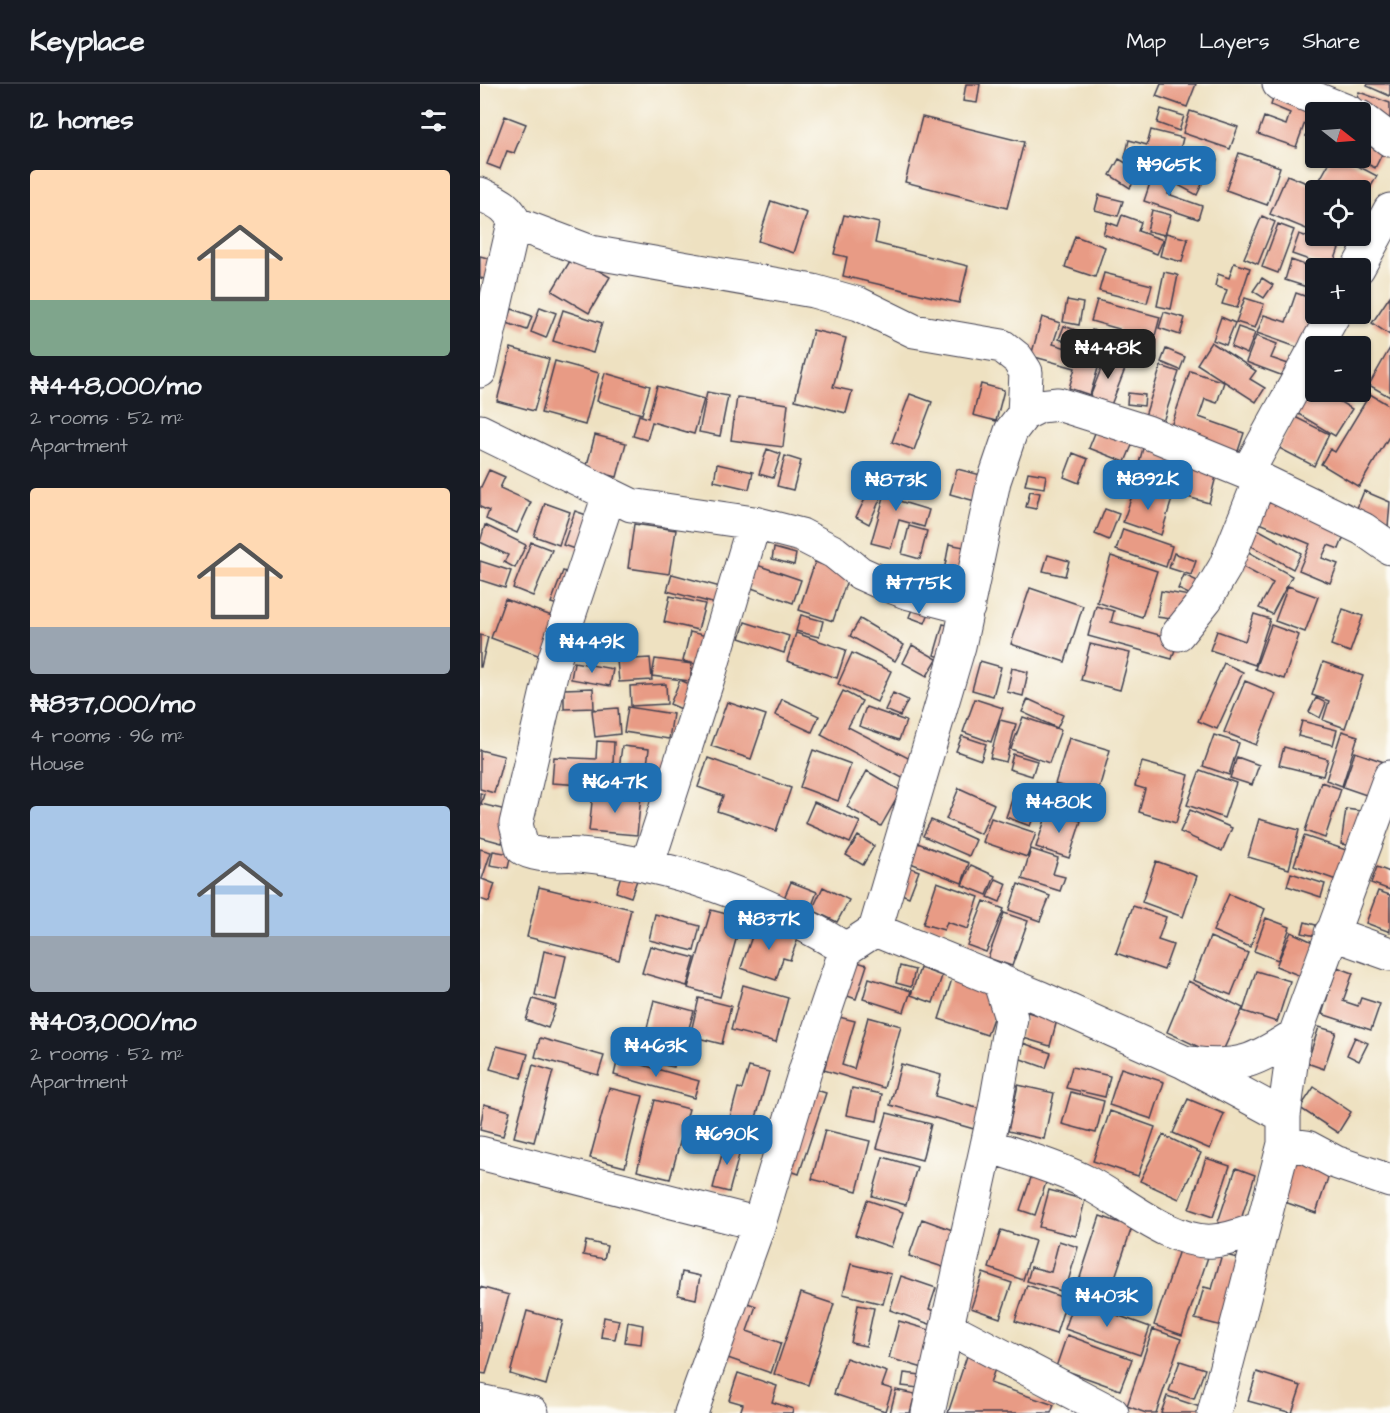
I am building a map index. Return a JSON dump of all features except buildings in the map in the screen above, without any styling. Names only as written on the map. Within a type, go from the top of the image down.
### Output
[{"type":"street","points":[[1279,84],[1324,102]]},
{"type":"street","points":[[1371,125],[1390,140]]},
{"type":"street","points":[[480,194],[500,203],[512,214],[514,223],[480,371]]},
{"type":"street","points":[[1364,258],[1390,210]]},
{"type":"street","points":[[514,223],[591,252],[813,291],[859,304],[914,331],[1002,346],[1017,358],[1026,372],[1024,414]]},
{"type":"street","points":[[1178,634],[1206,599],[1225,567],[1253,477],[1305,370]]},
{"type":"street","points":[[691,1413],[759,1224],[806,1068],[846,949],[875,930],[968,608],[993,481],[1011,431],[1024,414],[1040,406],[1058,404],[1147,432],[1253,477],[1363,529],[1390,548]]},
{"type":"street","points":[[483,439],[631,505],[754,523],[801,535],[834,552],[860,573],[880,582],[906,592],[968,608]]},
{"type":"street","points":[[609,495],[554,661],[516,824],[522,848],[528,852],[580,855],[647,866],[714,884],[785,914],[846,949]]},
{"type":"street","points":[[647,866],[710,672],[754,523]]},
{"type":"street","points":[[1214,1413],[1284,1130],[1295,1035],[1330,933],[1390,777]]},
{"type":"street","points":[[875,930],[999,980],[1184,1062],[1307,1147],[1335,1162],[1390,1181]]},
{"type":"street","points":[[1330,933],[1390,954]]},
{"type":"street","points":[[928,1413],[987,1145],[1011,1018],[999,980]]},
{"type":"street","points":[[1011,1018],[1020,1008],[1041,998]]},
{"type":"street","points":[[1184,1062],[1231,1066],[1262,1056],[1295,1035]]},
{"type":"street","points":[[987,1145],[1086,1182],[1136,1214],[1192,1238],[1210,1242],[1261,1228]]},
{"type":"street","points":[[480,1153],[759,1224]]},
{"type":"street","points":[[947,1327],[1112,1413]]},
{"type":"street","points":[[480,1401],[532,1413]]}]
